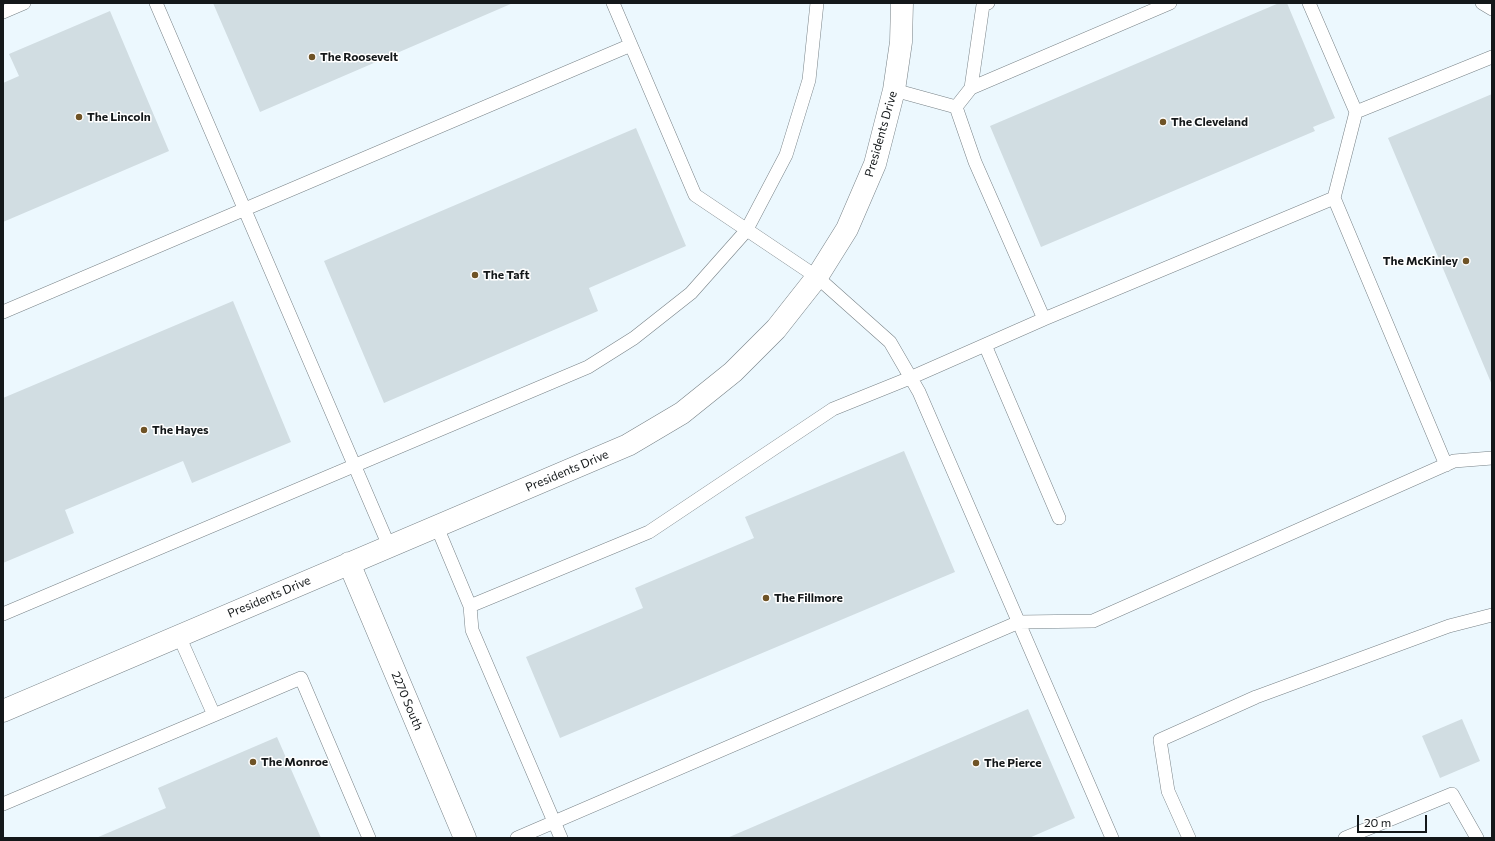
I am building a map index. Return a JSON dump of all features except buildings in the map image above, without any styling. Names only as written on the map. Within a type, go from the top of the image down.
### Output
[{"type":"street","name":"Presidents Drive","points":[[3,711],[628,445],[682,413],[733,372],[776,329],[817,277],[847,229],[875,164],[894,90],[901,42],[902,3]]},
{"type":"street","name":"2270 South","points":[[349,563],[465,838]]},
{"type":"lane","points":[[3,12],[24,3]]},
{"type":"lane","points":[[156,3],[389,546]]},
{"type":"lane","points":[[613,3],[695,195],[746,231],[817,277],[890,342],[922,399],[1112,838]]},
{"type":"lane","points":[[3,614],[588,367],[634,338],[691,293],[746,231],[786,155],[809,80],[817,3]]},
{"type":"lane","points":[[971,88],[983,5],[988,3]]},
{"type":"lane","points":[[956,107],[971,88],[1170,3]]},
{"type":"lane","points":[[1309,3],[1356,112],[1334,198],[1446,465]]},
{"type":"lane","points":[[1482,3],[1492,8]]},
{"type":"lane","points":[[3,312],[244,208],[631,45]]},
{"type":"lane","points":[[1356,112],[1492,57]]},
{"type":"lane","points":[[894,90],[956,107]]},
{"type":"lane","points":[[956,107],[975,162],[1044,319]]},
{"type":"lane","points":[[470,606],[649,532],[833,409],[910,378],[1044,319],[1334,198]]},
{"type":"lane","points":[[985,345],[1059,518]]},
{"type":"lane","points":[[517,838],[1019,622],[1093,621],[1454,461],[1492,458]]},
{"type":"lane","points":[[437,527],[470,606],[472,630],[561,838]]},
{"type":"lane","points":[[1189,838],[1168,791],[1160,740],[1264,694],[1449,626],[1492,615]]},
{"type":"lane","points":[[179,636],[214,715]]},
{"type":"lane","points":[[3,804],[301,678],[369,838]]},
{"type":"lane","points":[[1344,838],[1452,794],[1477,838]]},
{"type":"place","name":"The Roosevelt","points":[[312,57]]},
{"type":"place","name":"The Lincoln","points":[[79,117]]},
{"type":"place","name":"The Cleveland","points":[[1163,122]]},
{"type":"place","name":"The McKinley","points":[[1466,261]]},
{"type":"place","name":"The Taft","points":[[475,275]]},
{"type":"place","name":"The Hayes","points":[[144,430]]},
{"type":"place","name":"The Fillmore","points":[[766,598]]},
{"type":"place","name":"The Monroe","points":[[253,762]]},
{"type":"place","name":"The Pierce","points":[[976,763]]}]
